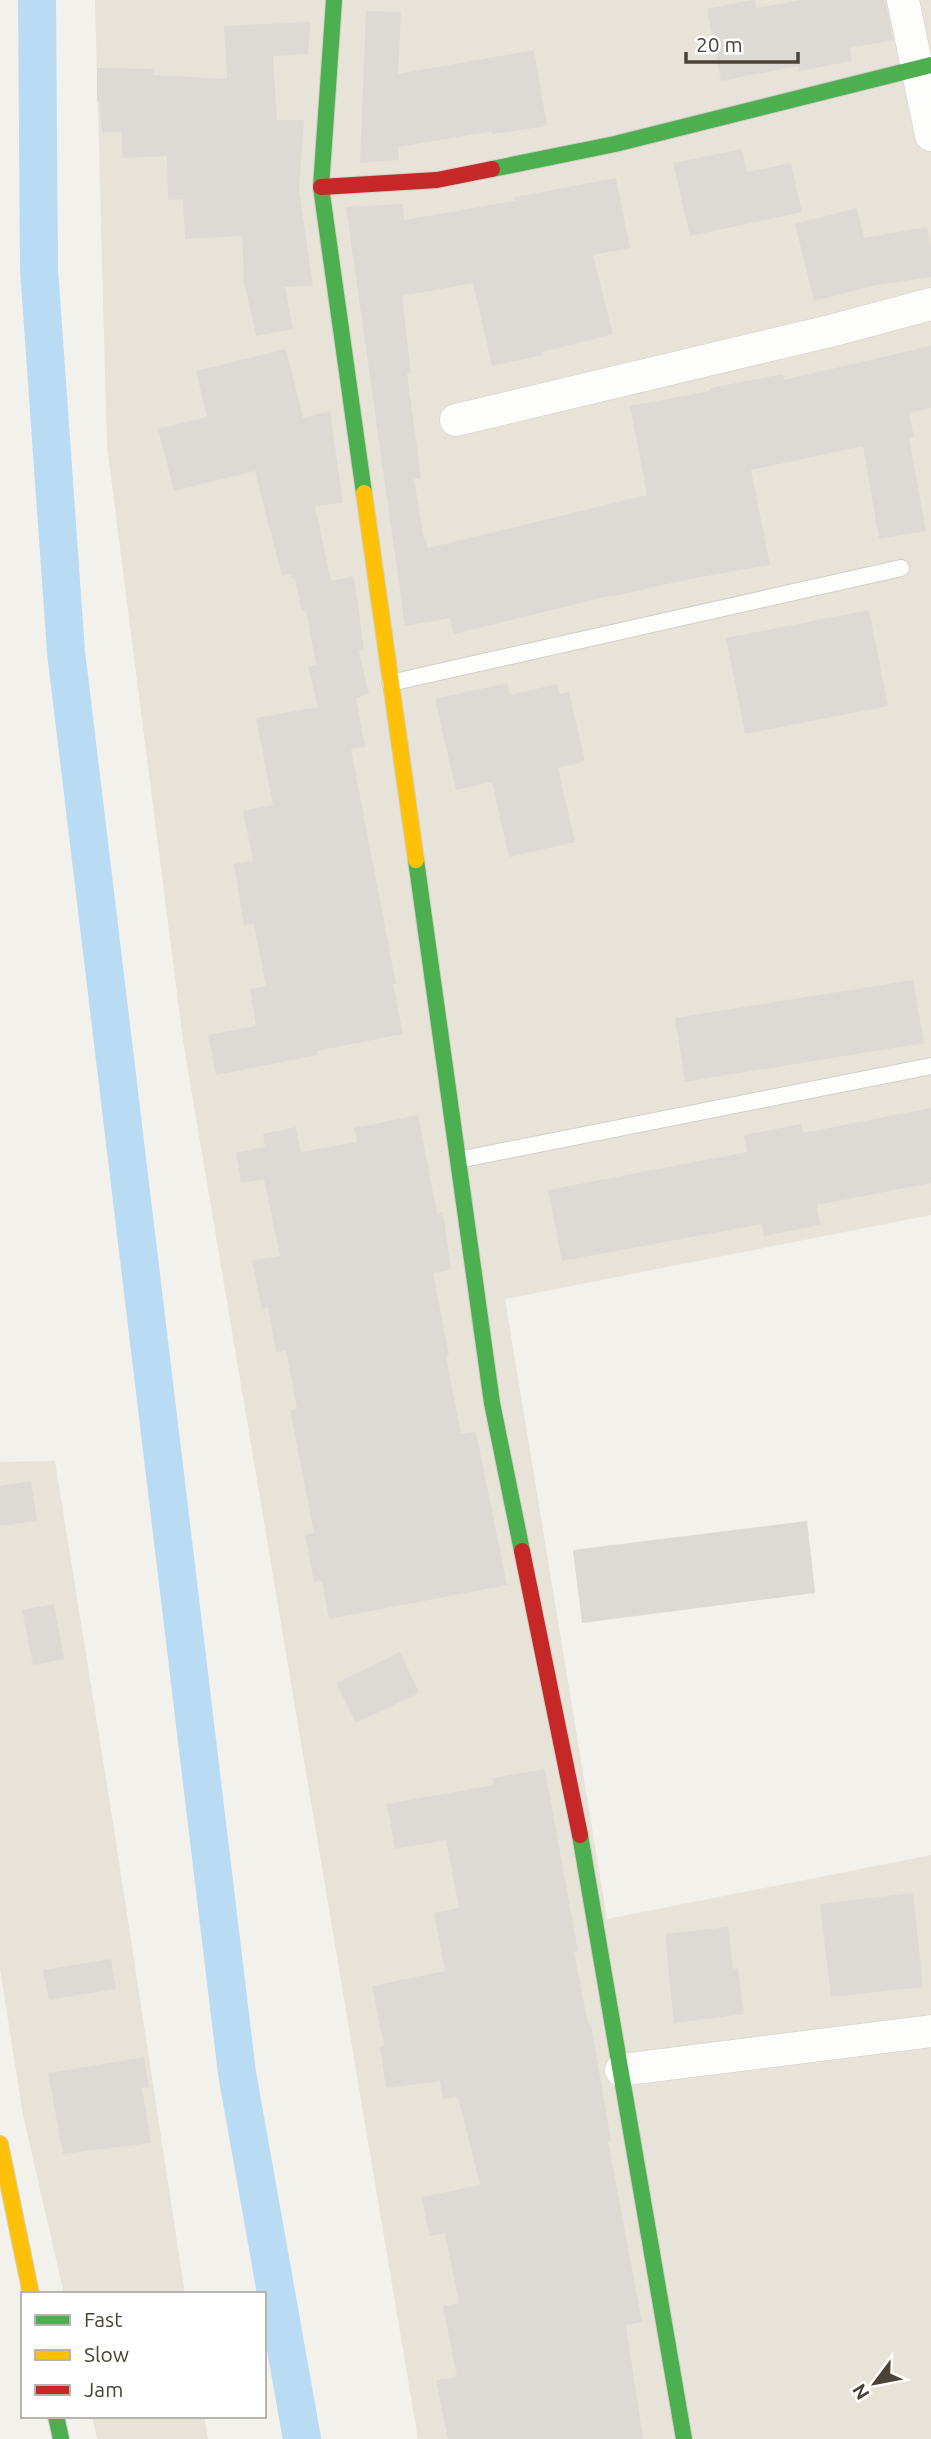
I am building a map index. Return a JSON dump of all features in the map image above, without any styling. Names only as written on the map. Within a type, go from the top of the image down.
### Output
[{"type":"main road","points":[[334,0],[321,187],[492,1403],[578,1821],[684,2439]]},
{"type":"main road","points":[[321,187],[438,180],[615,144],[924,66]]},
{"type":"main road","points":[[0,2144],[31,2292]]},
{"type":"main road","points":[[56,2418],[61,2439]]},
{"type":"street","points":[[903,0],[924,66],[931,135]]},
{"type":"street","points":[[456,420],[834,330],[931,304]]},
{"type":"street","points":[[621,2070],[931,2031]]},
{"type":"lane","points":[[390,683],[901,568]]},
{"type":"lane","points":[[458,1160],[931,1066]]},
{"type":"shaded area","points":[[95,0],[931,0],[931,1215],[505,1299],[607,1919],[931,1855],[931,2439],[418,2439],[183,1040],[107,446]]},
{"type":"shaded area","points":[[55,1461],[185,2292],[64,2292],[23,2115],[0,1969],[0,1462]]},
{"type":"shaded area","points":[[92,2418],[204,2418],[208,2439],[97,2439]]},
{"type":"building","points":[[755,0],[756,8],[801,0],[885,0],[893,40],[850,48],[852,61],[799,71],[798,66],[721,81],[707,9]]},
{"type":"building","points":[[366,11],[401,12],[398,74],[534,50],[547,126],[492,134],[492,131],[398,147],[399,160],[360,163]]},
{"type":"building","points":[[311,22],[308,54],[273,56],[277,120],[304,120],[299,190],[313,286],[285,287],[293,329],[256,336],[244,281],[242,236],[185,239],[183,199],[168,200],[167,156],[123,158],[121,131],[102,133],[97,101],[97,68],[154,69],[153,75],[227,79],[224,26]]},
{"type":"building","points":[[742,149],[747,172],[791,163],[802,212],[690,236],[673,163]]},
{"type":"building","points":[[616,178],[630,248],[593,255],[613,334],[542,352],[543,355],[492,366],[473,283],[402,296],[411,373],[407,373],[421,478],[414,479],[424,540],[428,548],[647,495],[630,406],[783,374],[784,380],[931,346],[931,408],[909,413],[914,437],[909,438],[926,531],[879,539],[863,446],[751,470],[770,565],[609,596],[454,634],[450,618],[405,626],[346,207],[403,204],[404,220],[515,201],[515,197]]},
{"type":"building","points":[[857,208],[864,238],[927,227],[931,248],[931,277],[876,285],[814,301],[795,224]]},
{"type":"building","points":[[286,349],[303,418],[330,411],[343,503],[315,506],[331,581],[354,576],[364,650],[359,651],[369,694],[356,698],[365,747],[351,749],[403,1034],[317,1051],[318,1055],[216,1075],[208,1035],[256,1026],[250,989],[266,986],[254,924],[244,925],[234,864],[253,861],[243,811],[273,805],[256,718],[318,707],[308,667],[316,665],[306,610],[302,611],[295,578],[292,578],[291,574],[282,576],[255,471],[174,491],[158,429],[207,417],[196,371]]},
{"type":"building","points":[[869,610],[888,706],[745,734],[726,638]]},
{"type":"building","points":[[507,683],[510,695],[557,684],[559,694],[569,692],[585,761],[558,768],[575,842],[509,857],[492,782],[456,790],[435,699]]},
{"type":"building","points":[[913,980],[924,1043],[685,1082],[675,1018]]},
{"type":"building","points":[[931,1108],[931,1183],[817,1205],[820,1225],[764,1236],[762,1224],[562,1261],[548,1190],[747,1152],[744,1135],[801,1124],[803,1133]]},
{"type":"building","points":[[418,1115],[437,1213],[443,1212],[451,1270],[433,1273],[449,1355],[446,1356],[461,1434],[476,1432],[507,1585],[329,1619],[322,1581],[314,1582],[305,1535],[314,1533],[290,1410],[297,1409],[286,1350],[276,1352],[268,1308],[262,1309],[252,1261],[280,1256],[264,1179],[241,1183],[236,1153],[265,1147],[263,1134],[296,1127],[301,1152],[357,1142],[354,1128]]},
{"type":"building","points":[[31,1481],[37,1521],[0,1526],[0,1486]]},
{"type":"building","points":[[807,1521],[815,1593],[582,1623],[573,1550]]},
{"type":"building","points":[[54,1604],[64,1659],[33,1665],[22,1610]]},
{"type":"building","points":[[400,1652],[419,1693],[356,1723],[336,1683]]},
{"type":"building","points":[[545,1769],[578,1951],[574,1952],[588,2024],[591,2024],[611,2141],[608,2141],[642,2322],[626,2325],[643,2439],[448,2439],[436,2380],[457,2377],[443,2306],[459,2303],[445,2233],[429,2236],[422,2197],[480,2185],[458,2097],[443,2099],[440,2081],[386,2088],[380,2047],[384,2046],[372,1986],[445,1971],[434,1913],[459,1908],[446,1840],[395,1849],[387,1804],[494,1785],[492,1778]]},
{"type":"building","points":[[913,1893],[923,1987],[831,1997],[820,1904]]},
{"type":"building","points":[[728,1927],[733,1969],[738,1968],[744,2014],[674,2023],[665,1934]]},
{"type":"building","points":[[111,1959],[116,1989],[49,2000],[43,1970]]},
{"type":"building","points":[[144,2057],[149,2087],[142,2088],[151,2143],[63,2154],[48,2073]]},
{"type":"waterway","points":[[37,0],[39,269],[66,652],[237,2073],[302,2439]]},
{"type":"traffic: fast","points":[[334,0],[321,187],[364,493]]},
{"type":"traffic: fast","points":[[492,169],[615,144],[931,65]]},
{"type":"traffic: fast","points":[[416,860],[492,1403],[522,1551]]},
{"type":"traffic: fast","points":[[580,1835],[684,2439]]},
{"type":"traffic: fast","points":[[56,2418],[61,2439]]},
{"type":"traffic: slow","points":[[364,493],[416,860]]},
{"type":"traffic: slow","points":[[0,2144],[31,2292]]},
{"type":"traffic: jam","points":[[321,187],[437,180],[492,169]]},
{"type":"traffic: jam","points":[[522,1551],[580,1835]]}]
